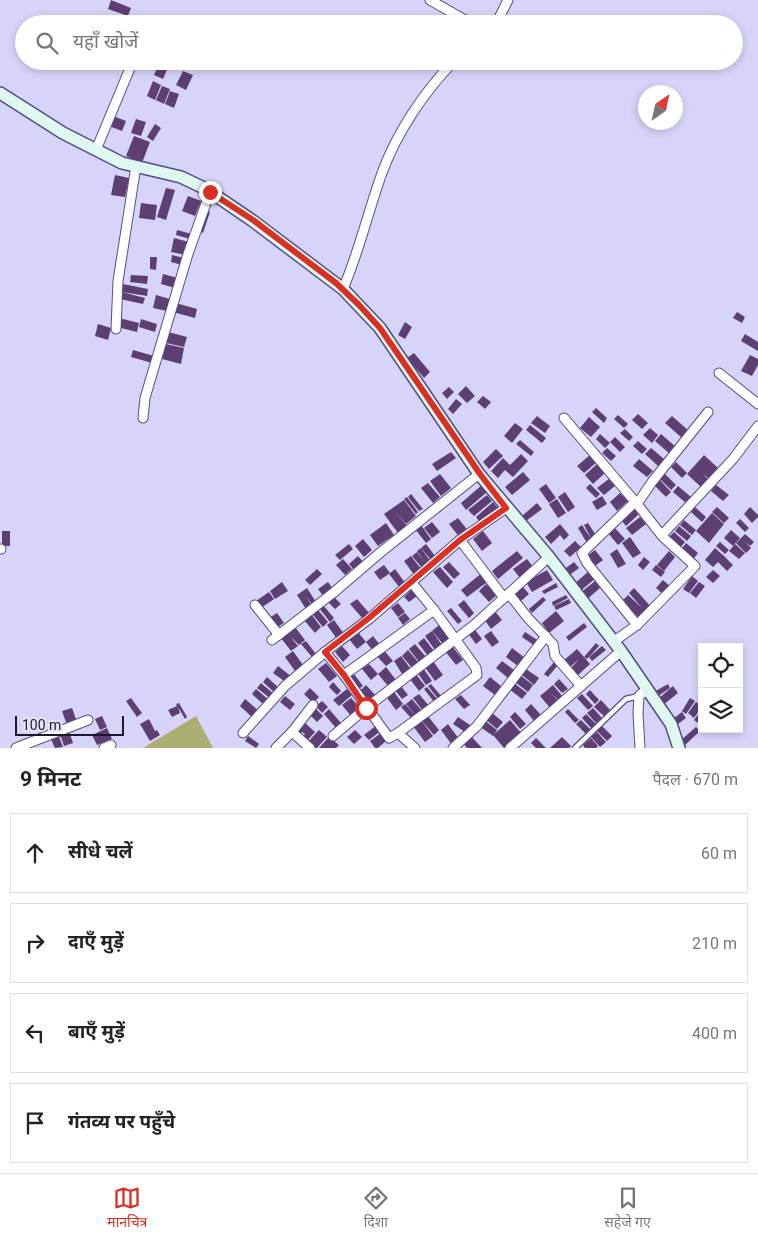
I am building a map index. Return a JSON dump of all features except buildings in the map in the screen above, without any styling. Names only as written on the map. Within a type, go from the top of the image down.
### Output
[{"type":"main road","points":[[0,93],[63,133],[122,163],[181,177],[210,192],[253,220],[343,290],[380,328],[480,474],[506,508],[549,557],[621,652],[643,692],[671,724],[679,748]]},
{"type":"street","points":[[430,0],[456,15]]},
{"type":"street","points":[[500,15],[508,0]]},
{"type":"street","points":[[96,150],[129,70]]},
{"type":"street","points":[[343,290],[382,173],[394,146],[402,130],[430,89],[446,70]]},
{"type":"street","points":[[116,329],[118,281],[136,166]]},
{"type":"street","points":[[143,418],[145,398],[150,381],[191,246],[210,192]]},
{"type":"street","points":[[719,373],[758,404]]},
{"type":"street","points":[[637,625],[587,563],[582,553],[633,504],[637,504],[652,482],[708,412]]},
{"type":"street","points":[[564,418],[662,536],[695,566],[637,625],[613,642]]},
{"type":"street","points":[[662,536],[733,459],[758,426]]},
{"type":"street","points":[[255,605],[276,638],[480,474]]},
{"type":"street","points":[[243,733],[285,686],[412,583],[460,540],[506,508]]},
{"type":"street","points":[[460,540],[506,596],[553,644],[555,656],[580,686]]},
{"type":"street","points":[[333,736],[454,640],[549,557]]},
{"type":"street","points":[[325,652],[344,675],[389,738],[477,675],[476,668],[412,583]]},
{"type":"street","points":[[344,675],[434,610]]},
{"type":"street","points":[[453,748],[476,726],[546,636]]},
{"type":"street","points":[[510,748],[621,652]]},
{"type":"street","points":[[640,748],[638,713],[643,692]]},
{"type":"street","points":[[276,748],[292,732],[312,705]]},
{"type":"street","points":[[16,748],[88,720]]},
{"type":"street","points":[[292,732],[310,748]]},
{"type":"street","points":[[398,733],[415,748]]},
{"type":"lane","points":[[576,748],[626,699],[643,692]]},
{"type":"green space","points":[[196,716],[213,748],[143,748]]},
{"type":"route","points":[[210,192],[253,220],[336,283],[359,305],[380,328],[480,474],[506,508],[460,540],[412,583],[325,652],[344,675],[366,708]]}]
